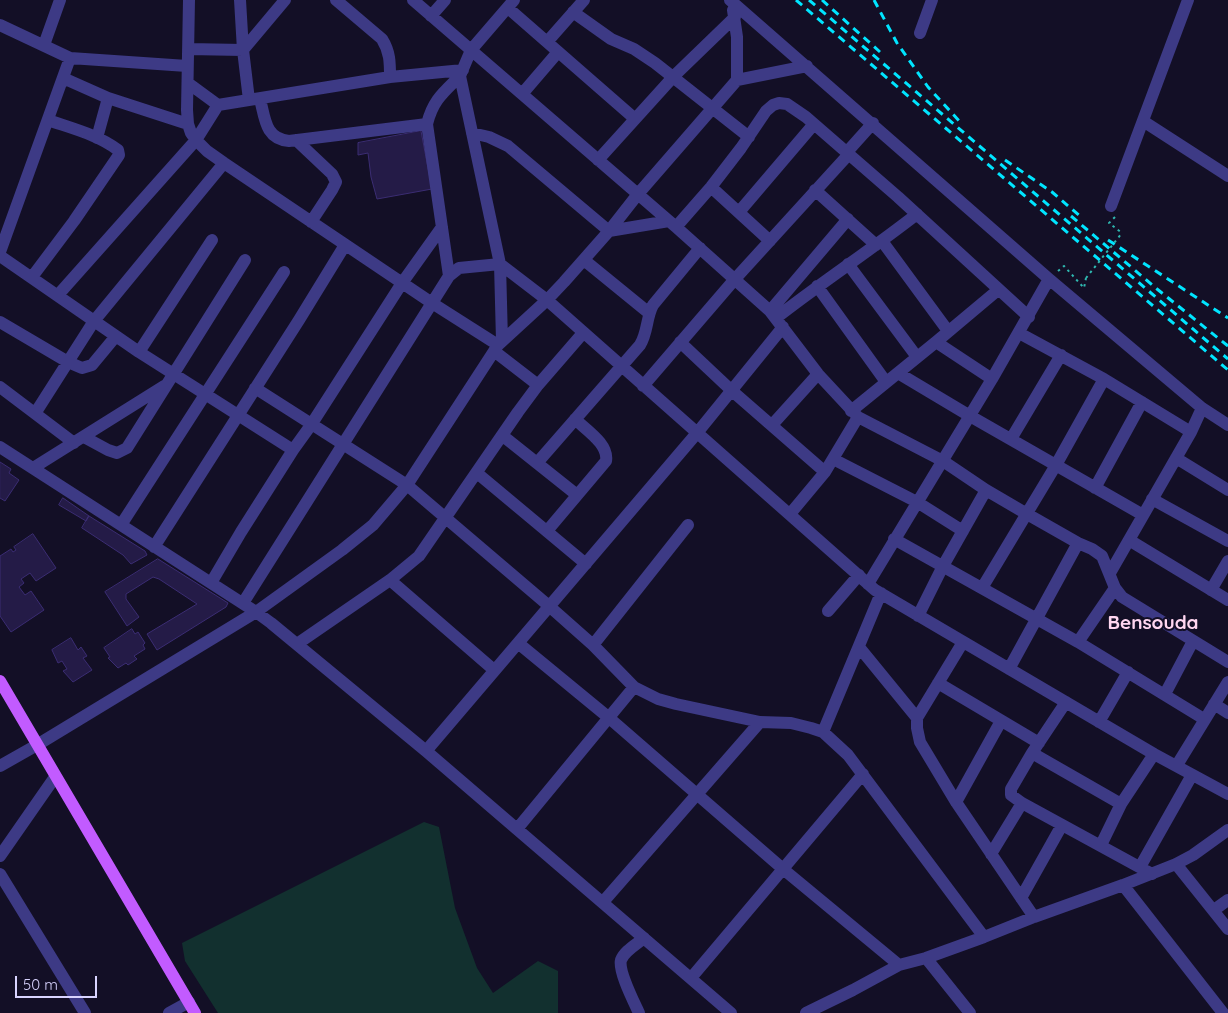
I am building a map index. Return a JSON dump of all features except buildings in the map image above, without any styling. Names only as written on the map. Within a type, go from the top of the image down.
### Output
[{"type":"main road","points":[[0,681],[195,1013]]},
{"type":"street","points":[[44,45],[60,0]]},
{"type":"street","points":[[189,0],[187,110],[188,124],[191,134],[196,140],[207,151],[224,163],[498,346],[538,385]]},
{"type":"street","points":[[240,0],[243,50],[255,99],[270,132],[281,141],[427,124]]},
{"type":"street","points":[[243,50],[285,0]]},
{"type":"street","points":[[336,0],[382,39],[390,58],[390,77]]},
{"type":"street","points":[[413,0],[735,279],[776,319],[818,374],[854,414],[942,461],[986,490],[1078,543],[1092,549],[1102,556],[1115,588],[1122,597],[1228,662]]},
{"type":"street","points":[[431,16],[445,0]]},
{"type":"street","points":[[547,42],[584,0]]},
{"type":"street","points":[[920,33],[932,0]]},
{"type":"street","points":[[1114,211],[1143,121],[1188,0]]},
{"type":"street","points":[[730,1],[738,37],[737,80]]},
{"type":"street","points":[[730,1],[873,123],[1049,279],[1202,408],[1228,425]]},
{"type":"street","points":[[450,276],[427,124],[431,109],[438,98],[462,73],[471,50],[511,4],[547,42],[634,118]]},
{"type":"street","points":[[573,12],[611,39],[634,49],[674,76],[749,137]]},
{"type":"street","points":[[598,160],[674,76],[735,17]]},
{"type":"street","points":[[0,25],[70,58],[187,66]]},
{"type":"street","points":[[188,49],[243,50]]},
{"type":"street","points":[[522,94],[558,52]]},
{"type":"street","points":[[70,58],[0,254],[139,352],[293,450]]},
{"type":"street","points":[[0,766],[256,612],[362,534],[383,514],[407,485],[498,346],[547,300],[584,260],[638,194],[737,80],[807,66]]},
{"type":"street","points":[[188,82],[218,105],[390,77],[462,73]]},
{"type":"street","points":[[462,73],[472,133],[500,264],[498,346]]},
{"type":"street","points":[[63,78],[108,98],[188,124]]},
{"type":"street","points":[[97,138],[108,98]]},
{"type":"street","points":[[472,133],[499,140],[508,146],[609,231],[672,224],[711,187],[766,111],[773,105],[779,103],[787,104],[848,153],[1029,317]]},
{"type":"street","points":[[58,294],[196,140],[218,105]]},
{"type":"street","points":[[32,277],[74,221],[119,155],[118,150],[112,145],[48,120]]},
{"type":"street","points":[[1143,121],[1228,176]]},
{"type":"street","points":[[643,386],[873,123]]},
{"type":"street","points":[[739,212],[814,124]]},
{"type":"street","points":[[296,140],[327,169],[336,182],[312,222]]},
{"type":"street","points":[[36,412],[94,321],[224,163]]},
{"type":"street","points":[[711,187],[770,241]]},
{"type":"street","points":[[815,190],[879,243],[948,332]]},
{"type":"street","points":[[776,319],[817,286],[917,214]]},
{"type":"street","points":[[426,751],[732,390],[776,319],[848,219]]},
{"type":"street","points":[[211,583],[293,450],[402,283],[442,227]]},
{"type":"street","points":[[139,352],[212,240]]},
{"type":"street","points":[[154,546],[345,245]]},
{"type":"street","points":[[537,463],[644,338],[649,313],[700,248]]},
{"type":"street","points":[[0,387],[79,440],[117,452],[127,448],[245,260]]},
{"type":"street","points":[[584,260],[649,313]]},
{"type":"street","points":[[242,603],[450,276],[459,268],[500,264],[547,300],[621,367],[881,593],[1154,754],[1228,794]]},
{"type":"street","points":[[848,264],[917,357]]},
{"type":"street","points":[[121,525],[284,272]]},
{"type":"street","points":[[828,611],[864,579],[894,540],[1029,317],[1049,279]]},
{"type":"street","points":[[817,286],[886,382]]},
{"type":"street","points":[[790,514],[825,472],[854,414],[886,382],[998,290]]},
{"type":"street","points":[[0,322],[68,362],[82,368],[87,368],[95,362],[116,336]]},
{"type":"street","points":[[297,644],[390,580],[419,556],[538,385],[583,333]]},
{"type":"street","points":[[1019,333],[1104,378],[1191,432]]},
{"type":"street","points":[[680,342],[825,472]]},
{"type":"street","points":[[936,342],[992,379]]},
{"type":"street","points":[[1011,439],[1061,355]]},
{"type":"street","points":[[898,373],[1143,515]]},
{"type":"street","points":[[772,425],[818,374]]},
{"type":"street","points":[[982,588],[1056,465],[1104,378]]},
{"type":"street","points":[[33,468],[166,385]]},
{"type":"street","points":[[255,388],[407,485],[593,645],[634,687],[658,699],[760,722],[791,723],[823,732],[848,754],[984,938]]},
{"type":"street","points":[[1095,488],[1142,402]]},
{"type":"street","points":[[1110,573],[1191,432],[1202,408]]},
{"type":"street","points":[[547,531],[602,466],[606,456],[603,447],[575,420]]},
{"type":"street","points":[[503,436],[577,495]]},
{"type":"street","points":[[0,447],[256,612],[426,751],[731,1013]]},
{"type":"street","points":[[1176,458],[1228,490]]},
{"type":"street","points":[[833,459],[917,502],[963,531]]},
{"type":"street","points":[[477,473],[586,564]]},
{"type":"street","points":[[918,616],[942,566],[986,490]]},
{"type":"street","points":[[1152,499],[1228,541]]},
{"type":"street","points":[[593,645],[688,525]]},
{"type":"street","points":[[894,540],[1078,642],[1204,719]]},
{"type":"street","points":[[1128,540],[1228,600]]},
{"type":"street","points":[[1009,670],[1078,543]]},
{"type":"street","points":[[1211,590],[1228,561]]},
{"type":"street","points":[[390,580],[494,670]]},
{"type":"street","points":[[1078,642],[1115,588]]},
{"type":"street","points":[[823,732],[881,593]]},
{"type":"street","points":[[1164,694],[1193,641]]},
{"type":"street","points":[[963,642],[918,718],[916,728],[920,742],[956,802],[1034,917]]},
{"type":"street","points":[[518,643],[608,717],[783,869],[899,965]]},
{"type":"street","points":[[860,647],[918,718]]},
{"type":"street","points":[[1099,722],[1128,672]]},
{"type":"street","points":[[1177,765],[1228,682]]},
{"type":"street","points":[[938,683],[1002,721],[1036,748],[1121,804]]},
{"type":"street","points":[[517,829],[634,687]]},
{"type":"street","points":[[1066,702],[1011,789],[1011,795],[1022,803],[1152,874]]},
{"type":"street","points":[[1214,704],[1228,713]]},
{"type":"street","points":[[956,802],[1002,721]]},
{"type":"street","points":[[602,902],[760,722]]},
{"type":"street","points":[[1100,845],[1121,804],[1154,754]]},
{"type":"street","points":[[691,978],[863,774]]},
{"type":"street","points":[[1140,867],[1192,775]]},
{"type":"street","points":[[0,856],[55,777]]},
{"type":"street","points":[[991,854],[1022,803]]},
{"type":"street","points":[[1020,898],[1062,825]]},
{"type":"street","points":[[806,1013],[899,965],[926,958],[984,938],[1034,917],[1176,864],[1193,855],[1228,830]]},
{"type":"street","points":[[1176,864],[1228,929]]},
{"type":"street","points":[[0,874],[85,1013]]},
{"type":"street","points":[[1123,885],[1223,1013]]},
{"type":"street","points":[[1214,910],[1228,900]]},
{"type":"street","points":[[639,1013],[621,969],[621,960],[626,953],[644,938]]},
{"type":"street","points":[[926,958],[970,1013]]},
{"type":"street","points":[[169,1013],[189,1002]]},
{"type":"path","points":[[1064,266],[1084,288],[1086,278],[1122,233],[1109,223],[1114,211]]},
{"type":"green space","points":[[424,822],[439,827],[455,908],[477,968],[493,993],[538,961],[558,971],[558,1013],[218,1013],[185,961],[182,943]]},
{"type":"railway","points":[[796,0],[1228,370]]},
{"type":"railway","points":[[809,0],[1228,359]]},
{"type":"railway","points":[[822,0],[880,52]]},
{"type":"railway","points":[[874,0],[897,43],[928,87],[962,124]]},
{"type":"railway","points":[[1005,160],[1052,192],[1081,217]]},
{"type":"railway","points":[[1071,216],[1228,346]]},
{"type":"railway","points":[[1108,240],[1228,318]]},
{"type":"district","name":"Bensouda","points":[[1153,623]]}]
